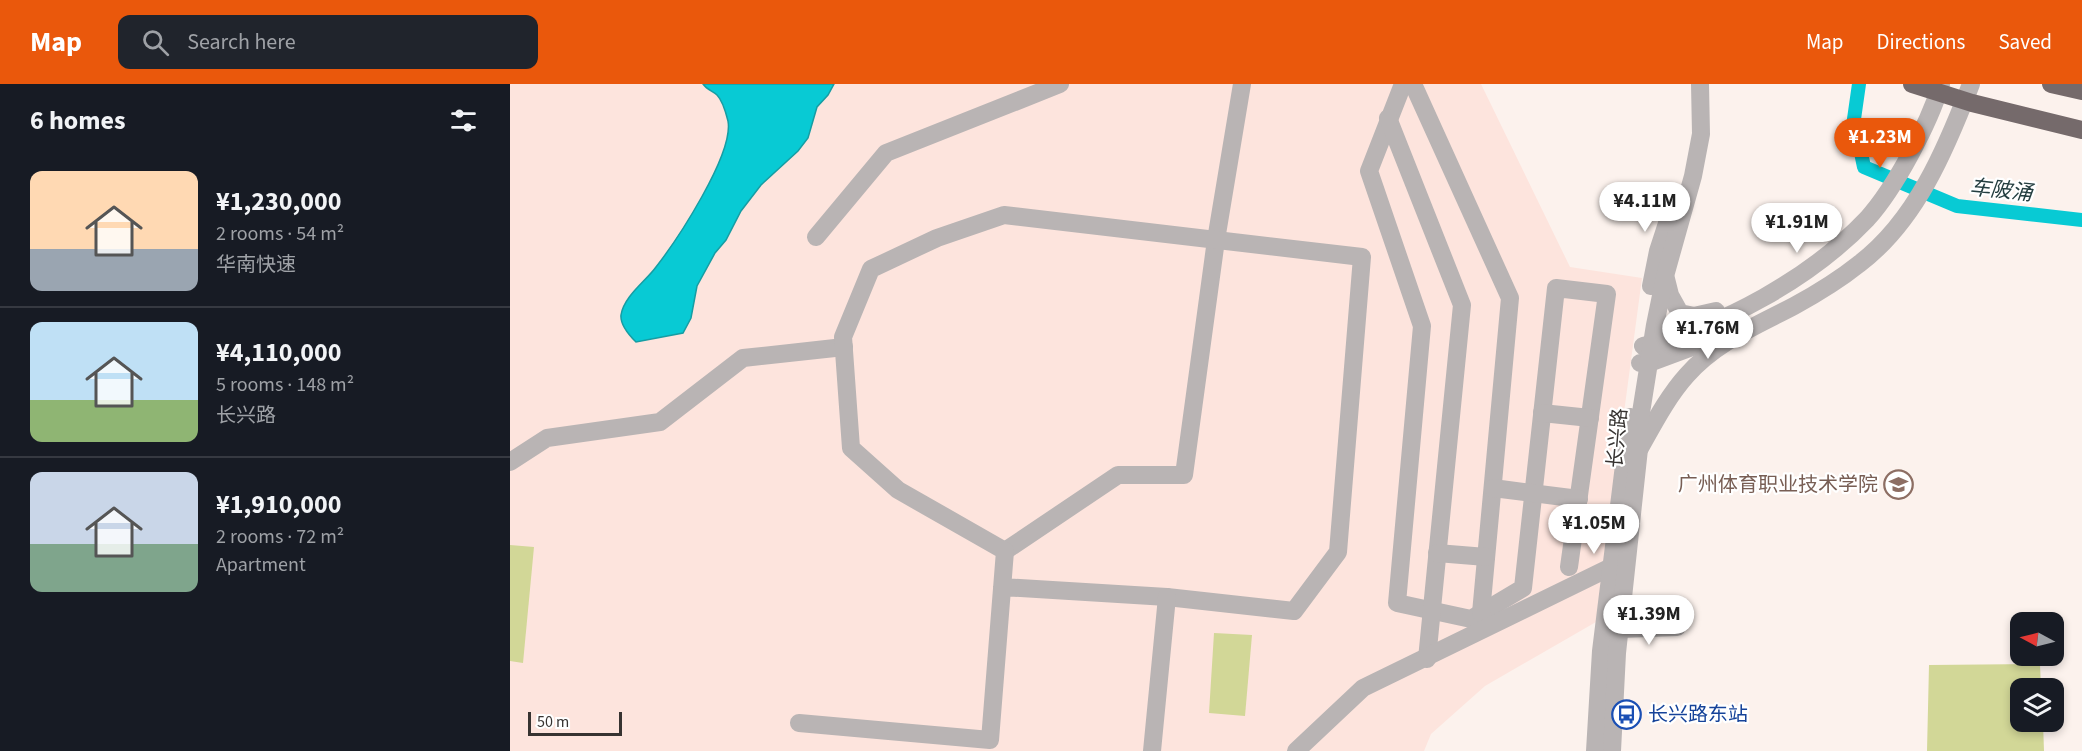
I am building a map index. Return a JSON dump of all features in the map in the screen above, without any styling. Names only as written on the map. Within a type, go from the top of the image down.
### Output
[{"type":"highway","points":[[1912,84],[1972,104],[2082,130]]},
{"type":"highway","points":[[2051,84],[2082,91]]},
{"type":"street","points":[[816,237],[886,153],[1060,84]]},
{"type":"street","points":[[1005,551],[1118,475],[1184,475],[1216,240],[1242,84]]},
{"type":"street","points":[[1403,84],[1369,171],[1422,326],[1397,603],[1472,619],[1523,588],[1556,288],[1607,294],[1569,567]]},
{"type":"street","points":[[1413,84],[1510,298],[1481,613]]},
{"type":"street","points":[[1645,354],[1693,176],[1701,134],[1700,84]]},
{"type":"street","points":[[1645,354],[1670,340],[1739,309],[1788,282],[1826,256],[1868,218],[1897,176],[1919,137],[1935,106],[1941,84]]},
{"type":"street","points":[[1639,449],[1666,403],[1688,374],[1718,346],[1795,306],[1860,264],[1890,235],[1911,209],[1929,179],[1958,119],[1971,84]]},
{"type":"street","points":[[1388,118],[1462,305],[1427,659]]},
{"type":"street","points":[[1645,354],[1658,251],[1701,134]]},
{"type":"street","points":[[1002,587],[1167,597],[1294,611],[1338,552],[1362,257],[1004,215],[937,238],[871,269],[843,336],[851,448],[898,490],[1005,551]]},
{"type":"street","points":[[1665,276],[1670,295],[1680,313],[1694,316],[1711,311],[1739,309]]},
{"type":"street","points":[[1645,354],[1755,325]]},
{"type":"street","points":[[510,462],[547,438],[660,422],[743,358],[844,346]]},
{"type":"street","name":"长兴路","points":[[1595,751],[1601,651],[1639,449],[1645,354]]},
{"type":"street","name":"长兴路","points":[[1612,751],[1620,629],[1618,567],[1645,354]]},
{"type":"street","points":[[1542,413],[1590,418]]},
{"type":"street","points":[[1493,488],[1579,499]]},
{"type":"street","points":[[800,723],[990,740],[1005,551]]},
{"type":"street","points":[[1437,553],[1486,557]]},
{"type":"street","points":[[1296,751],[1363,688],[1618,567]]},
{"type":"street","points":[[1152,751],[1167,597]]},
{"type":"street","points":[[1620,629],[1677,627]]},
{"type":"shaded area","points":[[510,84],[1481,84],[1570,267],[1642,278],[1596,622],[1485,686],[1431,734],[1424,751],[510,751]]},
{"type":"green space","points":[[510,545],[534,547],[523,663],[510,661]]},
{"type":"green space","points":[[1214,633],[1252,635],[1245,716],[1209,713]]},
{"type":"green space","points":[[1929,665],[2040,666],[2041,678],[2010,678],[2010,732],[2043,732],[2044,751],[1927,751]]},
{"type":"water","points":[[703,84],[834,84],[817,107],[808,138],[798,151],[761,185],[741,211],[726,240],[715,253],[697,286],[691,318],[683,333],[636,342],[622,322],[621,315],[626,301],[652,272],[690,218],[713,175],[727,136],[728,121],[723,104],[717,95]]},
{"type":"waterway","name":"车陂涌","points":[[1859,84],[1854,119],[1864,167],[1957,206],[2082,220]]},
{"type":"place","name":"广州体育职业技术学院","points":[[1899,484]]},
{"type":"place","name":"长兴路东站","points":[[1627,714]]}]
